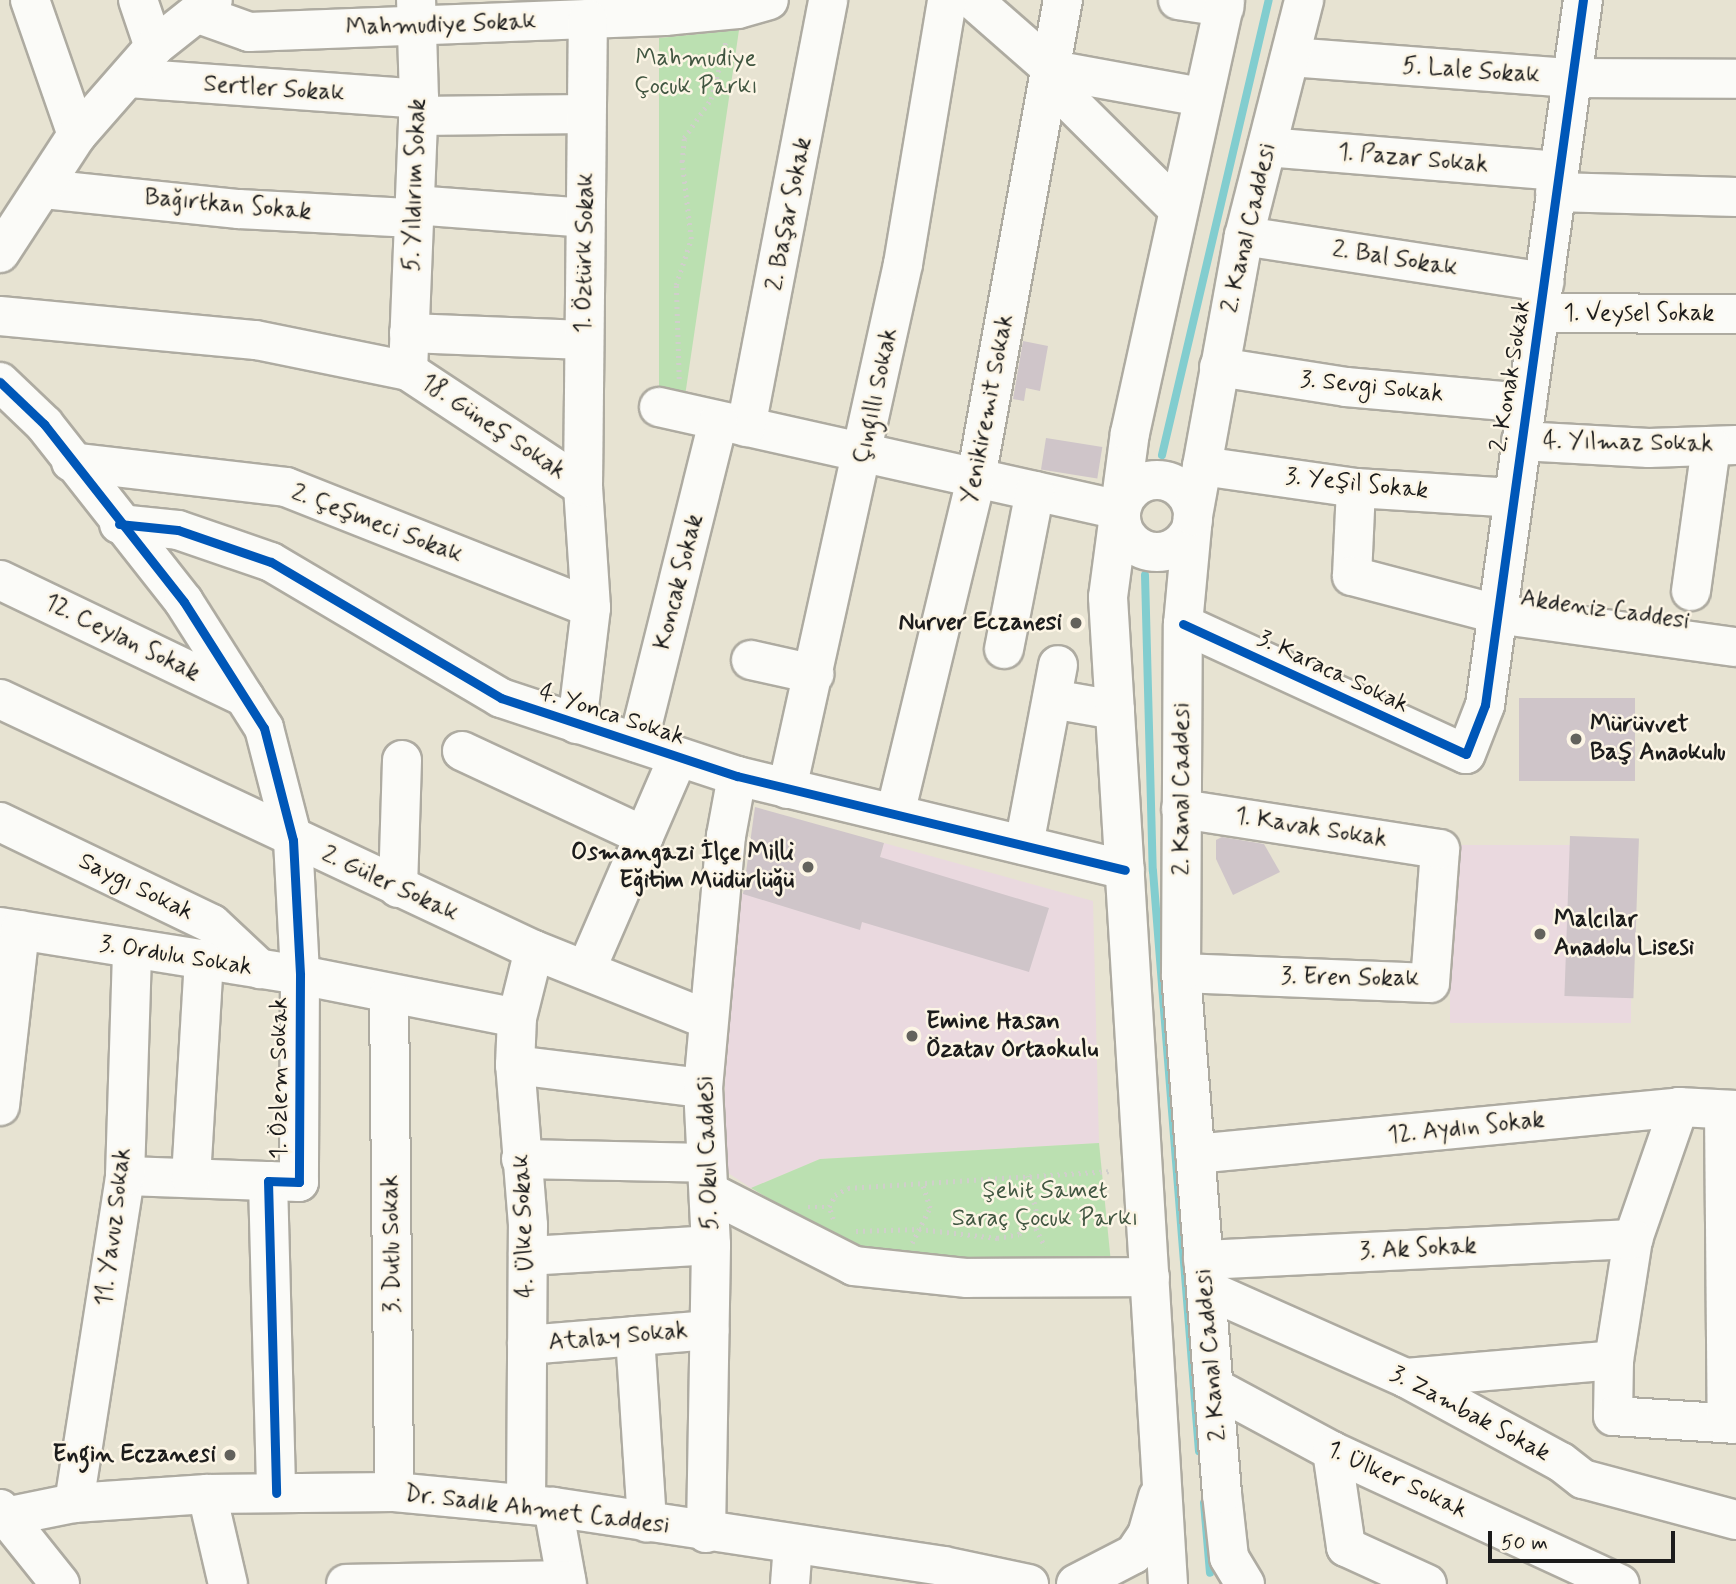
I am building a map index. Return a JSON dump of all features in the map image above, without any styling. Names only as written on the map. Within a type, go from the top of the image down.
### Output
[{"type":"street","points":[[30,0],[77,135]]},
{"type":"street","points":[[138,0],[154,47]]},
{"type":"street","name":"2. Başar Sokak","points":[[732,424],[828,0]]},
{"type":"street","name":"Çıngıllı Sokak","points":[[787,789],[864,453],[903,264],[947,0]]},
{"type":"street","points":[[973,0],[1052,77],[1177,208]]},
{"type":"street","name":"Yenikiremit Sokak","points":[[895,814],[976,478],[1052,77],[1063,0]]},
{"type":"street","points":[[1168,1584],[1108,597],[1130,433],[1201,97],[1224,3],[1178,0]]},
{"type":"street","name":"2. Kanal Caddesi","points":[[1245,1584],[1229,1557],[1181,972],[1183,624],[1193,516],[1244,236],[1304,0]]},
{"type":"street","name":"2. Konak Sokak","points":[[1466,754],[1485,705],[1583,0]]},
{"type":"street","name":"Mahmudiye Sokak","points":[[206,7],[249,32],[417,12],[587,19],[665,8],[748,3]]},
{"type":"street","points":[[0,253],[77,135],[154,47],[206,7]]},
{"type":"street","name":"5. Yıldırım Sokak","points":[[408,371],[419,107],[417,12]]},
{"type":"street","name":"1. Öztürk Sokak","points":[[583,487],[587,19]]},
{"type":"street","name":"5. Lale Sokak","points":[[1290,57],[1572,78],[1736,79]]},
{"type":"street","points":[[1052,77],[1201,97]]},
{"type":"street","name":"Sertler Sokak","points":[[129,78],[419,107],[586,114]]},
{"type":"street","name":"1. Pazar Sokak","points":[[1268,147],[1556,181],[1736,197]]},
{"type":"street","name":"Bağırtkan Sokak","points":[[44,189],[239,209],[413,211],[585,218]]},
{"type":"street","name":"2. Bal Sokak","points":[[1244,236],[1543,297]]},
{"type":"street","name":"1. Veysel Sokak","points":[[1543,297],[1736,314]]},
{"type":"street","name":"18. Güneş Sokak","points":[[0,316],[256,340],[408,371],[583,487],[591,608],[577,724]]},
{"type":"street","points":[[410,332],[584,340]]},
{"type":"street","name":"3. Sevgi Sokak","points":[[1219,367],[1346,387],[1527,403]]},
{"type":"street","name":"1. Özlem Sokak","points":[[0,382],[44,424],[119,524],[184,602],[245,697],[264,728],[293,840],[300,975],[299,1182],[268,1181],[276,1493]]},
{"type":"street","points":[[669,410],[1120,510]]},
{"type":"street","name":"Koncak Sokak","points":[[638,743],[732,424]]},
{"type":"street","name":"4. Yılmaz Sokak","points":[[1521,440],[1650,448],[1724,446]]},
{"type":"street","points":[[1691,591],[1724,446]]},
{"type":"street","name":"2. Çeşmeci Sokak","points":[[71,462],[286,487],[591,608]]},
{"type":"street","name":"3. Yeşil Sokak","points":[[1202,466],[1356,488],[1513,498]]},
{"type":"street","points":[[1165,480],[1186,493],[1193,516],[1191,528],[1176,547],[1153,552],[1132,542],[1124,533],[1120,510],[1131,489],[1141,482],[1165,480]]},
{"type":"street","name":"Akdeniz Caddesi","points":[[1356,488],[1352,576],[1497,614],[1736,647]]},
{"type":"street","points":[[1004,649],[1035,491]]},
{"type":"street","name":"4. Yonca Sokak","points":[[119,524],[178,530],[271,562],[501,698],[737,776],[1125,870]]},
{"type":"street","name":"12. Ceylan Sokak","points":[[0,580],[245,697]]},
{"type":"street","name":"3. Karaca Sokak","points":[[1183,624],[1466,754]]},
{"type":"street","points":[[751,660],[814,674]]},
{"type":"street","points":[[1024,845],[1055,682],[1115,710]]},
{"type":"street","name":"2. Güler Sokak","points":[[0,699],[293,840],[534,950],[709,1020]]},
{"type":"street","points":[[462,751],[644,836]]},
{"type":"street","points":[[586,970],[678,757]]},
{"type":"street","points":[[398,888],[402,760]]},
{"type":"street","name":"5. Okul Caddesi","points":[[706,1533],[711,1245],[703,1088],[726,836],[737,776]]},
{"type":"street","name":"1. Kavak Sokak","points":[[1181,809],[1440,849]]},
{"type":"street","name":"Saygı Sokak","points":[[0,822],[212,924],[260,969]]},
{"type":"street","name":"3. Eren Sokak","points":[[1181,972],[1430,983],[1440,849]]},
{"type":"street","points":[[0,1106],[10,929]]},
{"type":"street","name":"3. Ordulu Sokak","points":[[10,929],[300,975],[389,995],[517,1018]]},
{"type":"street","name":"11. Yavuz Sokak","points":[[74,1503],[125,1176],[132,949]]},
{"type":"street","name":"4. Ülke Sokak","points":[[534,950],[517,1018],[515,1065],[528,1256],[527,1345],[540,1506],[567,1582]]},
{"type":"street","points":[[191,1178],[204,961]]},
{"type":"street","name":"3. Dutlu Sokak","points":[[389,995],[394,1492]]},
{"type":"street","points":[[515,1065],[703,1088]]},
{"type":"street","points":[[1679,1107],[1633,1238],[1614,1360],[1613,1416],[1731,1424],[1730,1110]]},
{"type":"street","name":"12. Aydın Sokak","points":[[1195,1154],[1679,1107],[1730,1110]]},
{"type":"street","points":[[521,1159],[707,1178],[854,1266],[967,1278],[1150,1277]]},
{"type":"street","points":[[125,1176],[268,1181]]},
{"type":"street","name":"3. Ak Sokak","points":[[1206,1275],[1633,1238]]},
{"type":"street","points":[[528,1256],[711,1245]]},
{"type":"street","name":"3. Zambak Sokak","points":[[1206,1275],[1406,1378],[1561,1462],[1583,1479],[1736,1520]]},
{"type":"street","name":"Atalay Sokak","points":[[527,1345],[709,1330]]},
{"type":"street","points":[[635,1336],[647,1523]]},
{"type":"street","points":[[1406,1378],[1614,1360]]},
{"type":"street","name":"1. Ülker Sokak","points":[[1215,1388],[1332,1451],[1620,1584]]},
{"type":"street","points":[[1332,1451],[1346,1547],[1427,1584]]},
{"type":"street","points":[[1076,1584],[1134,1554],[1147,1535],[1163,1471]]},
{"type":"street","name":"Dr. Sadık Ahmet Caddesi","points":[[3,1514],[74,1503],[207,1494],[394,1492],[540,1506],[793,1544],[944,1575],[1029,1584]]},
{"type":"street","points":[[207,1494],[228,1584]]},
{"type":"street","points":[[3,1514],[60,1584]]},
{"type":"street","points":[[790,1584],[793,1544]]},
{"type":"street","points":[[346,1584],[567,1582]]},
{"type":"path","points":[[669,410],[676,285],[691,239],[682,162],[684,138],[711,99],[716,70],[748,3]]},
{"type":"path","points":[[840,1227],[829,1207],[835,1195],[848,1188],[1143,1170]]},
{"type":"path","points":[[855,1231],[919,1229],[997,1238],[1019,1234],[1033,1222],[1036,1211],[1027,1176]]},
{"type":"path","points":[[919,1229],[930,1208],[922,1184]]},
{"type":"shaded area","name":"Emine Hasan Özatav Ortaokulu","points":[[884,843],[1093,901],[1099,1143],[820,1159],[751,1188],[722,1169],[732,890],[859,929]]},
{"type":"shaded area","name":"Malcılar Anadolu Lisesi","points":[[1450,845],[1631,845],[1631,1023],[1450,1023]]},
{"type":"green space","name":"Mahmudiye Çocuk Parkı","points":[[739,30],[685,396],[659,395],[659,38]]},
{"type":"green space","name":"Şehit Samet Saraç Çocuk Parkı","points":[[1099,1143],[1111,1263],[968,1262],[859,1252],[751,1188],[820,1159]]},
{"type":"building","points":[[1023,341],[1048,346],[1040,391],[1026,388],[1024,401],[1013,399]]},
{"type":"building","points":[[1046,438],[1102,447],[1097,479],[1041,470]]},
{"type":"building","name":"Mürüvvet Baş Anaokulu","points":[[1519,698],[1635,698],[1635,781],[1519,781]]},
{"type":"building","points":[[755,807],[884,843],[880,857],[1049,908],[1029,972],[862,922],[860,930],[743,894]]},
{"type":"building","points":[[1570,836],[1639,838],[1633,998],[1564,996]]},
{"type":"building","points":[[1222,837],[1264,844],[1280,872],[1233,895],[1216,859],[1216,840]]},
{"type":"waterway","points":[[1162,455],[1269,0]]},
{"type":"waterway","points":[[1145,575],[1153,871],[1199,1451]]},
{"type":"waterway","points":[[1204,1503],[1210,1573]]},
{"type":"cycle path","points":[[1183,624],[1466,754],[1485,705],[1583,0]]},
{"type":"cycle path","points":[[0,382],[44,424],[184,602],[264,728],[293,840],[300,975],[299,1182],[268,1181],[276,1493]]},
{"type":"cycle path","points":[[119,524],[178,530],[271,562],[501,698],[737,776],[1125,870]]},
{"type":"place","name":"Nurver Eczanesi","points":[[1076,623]]},
{"type":"place","name":"Mürüvvet Baş Anaokulu","points":[[1576,739]]},
{"type":"place","name":"Osmangazi İlçe Milli Eğitim Müdürlüğü","points":[[808,867]]},
{"type":"place","name":"Malcılar Anadolu Lisesi","points":[[1540,934]]},
{"type":"place","name":"Emine Hasan Özatav Ortaokulu","points":[[912,1036]]},
{"type":"place","name":"Engin Eczanesi","points":[[230,1455]]}]
